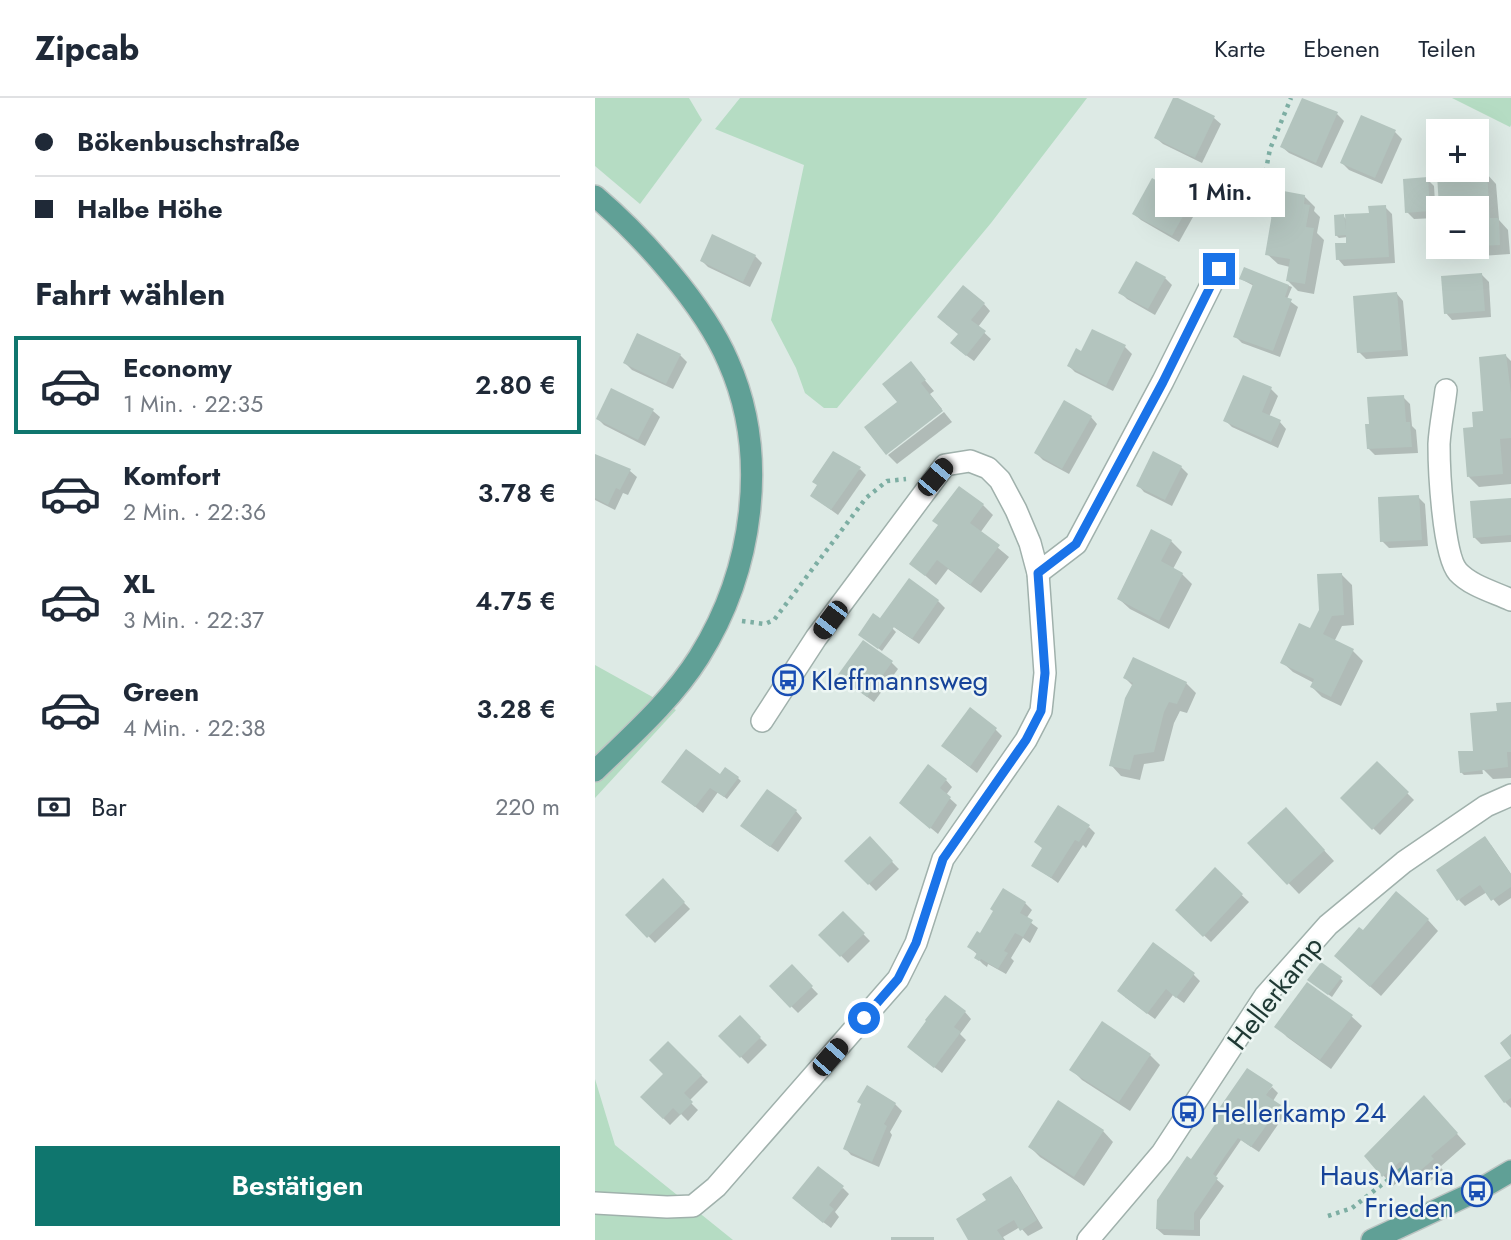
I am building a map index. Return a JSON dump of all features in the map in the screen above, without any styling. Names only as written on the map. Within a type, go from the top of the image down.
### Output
[{"type":"main road","points":[[595,197],[646,247],[692,300],[728,360],[744,411],[750,451],[750,516],[739,566],[721,614],[698,658],[655,713],[595,771]]},
{"type":"main road","points":[[1373,1240],[1477,1191],[1511,1171]]},
{"type":"street","points":[[1038,573],[1076,544],[1163,382],[1219,269]]},
{"type":"street","points":[[1446,390],[1439,444],[1446,541],[1451,561],[1458,572],[1469,581],[1511,600]]},
{"type":"street","points":[[595,1203],[693,1206],[716,1187],[898,979],[916,943],[943,859],[1026,740],[1041,711],[1045,673],[1038,573],[1030,542],[1016,510],[1000,480],[988,468],[970,461],[945,466],[935,477],[816,638],[762,721]]},
{"type":"street","name":"Hellerkamp","points":[[1088,1240],[1162,1153],[1265,996],[1328,925],[1404,862],[1486,806],[1511,795]]},
{"type":"path","points":[[1264,180],[1270,149],[1291,98]]},
{"type":"path","points":[[721,614],[751,624],[765,624],[774,620],[866,498],[887,481],[935,477]]},
{"type":"path","points":[[1328,1216],[1352,1208],[1403,1168]]},
{"type":"green space","points":[[595,98],[689,98],[702,120],[640,204],[595,166]]},
{"type":"green space","points":[[740,98],[1087,98],[991,223],[837,408],[824,408],[805,393],[796,368],[771,320],[804,165],[715,129]]},
{"type":"green space","points":[[1452,98],[1511,98],[1511,125],[1510,127]]},
{"type":"green space","points":[[595,665],[676,710],[595,798]]},
{"type":"green space","points":[[595,1079],[615,1145],[733,1240],[595,1240]]},
{"type":"building","points":[[1173,98],[1215,116],[1195,158],[1154,138]]},
{"type":"building","points":[[1302,98],[1338,112],[1316,163],[1280,147]]},
{"type":"building","points":[[1361,115],[1396,130],[1375,178],[1340,163]]},
{"type":"building","points":[[1426,177],[1429,196],[1426,196],[1426,211],[1405,213],[1403,179]]},
{"type":"building","points":[[1152,178],[1192,200],[1172,236],[1132,214]]},
{"type":"building","points":[[1437,182],[1488,182],[1489,196],[1438,196]]},
{"type":"building","points":[[1268,188],[1305,195],[1304,204],[1310,205],[1306,227],[1314,228],[1305,284],[1286,281],[1290,259],[1265,255],[1272,214],[1264,212]]},
{"type":"building","points":[[1489,203],[1490,218],[1499,218],[1500,245],[1489,245]]},
{"type":"building","points":[[1386,205],[1389,257],[1336,260],[1335,243],[1346,243],[1346,235],[1335,236],[1334,215],[1344,214],[1346,230],[1345,214],[1369,213],[1368,206]]},
{"type":"building","points":[[712,234],[756,255],[743,282],[700,261]]},
{"type":"building","points":[[1136,261],[1166,277],[1148,309],[1118,293]]},
{"type":"building","points":[[1244,267],[1289,285],[1285,297],[1292,299],[1273,351],[1233,337],[1253,284],[1239,279]]},
{"type":"building","points":[[1482,273],[1485,311],[1444,314],[1441,276]]},
{"type":"building","points":[[963,285],[985,303],[971,320],[986,331],[966,356],[950,343],[958,334],[937,317]]},
{"type":"building","points":[[1397,292],[1402,350],[1357,353],[1353,296]]},
{"type":"building","points":[[1092,329],[1126,345],[1106,386],[1067,366],[1076,348],[1081,351]]},
{"type":"building","points":[[637,333],[681,354],[666,384],[623,363]]},
{"type":"building","points":[[1506,354],[1511,394],[1511,438],[1500,439],[1503,474],[1467,477],[1463,428],[1473,427],[1472,412],[1483,411],[1479,357]]},
{"type":"building","points":[[911,361],[926,380],[921,383],[943,411],[886,455],[864,427],[897,402],[882,384]]},
{"type":"building","points":[[1243,375],[1272,387],[1262,412],[1281,420],[1271,442],[1223,421]]},
{"type":"building","points":[[611,388],[654,409],[638,440],[596,419]]},
{"type":"building","points":[[1404,395],[1406,422],[1410,422],[1412,447],[1367,449],[1367,397]]},
{"type":"building","points":[[1064,400],[1092,416],[1062,469],[1034,453]]},
{"type":"building","points":[[833,451],[861,467],[831,510],[810,496],[817,485],[812,482]]},
{"type":"building","points":[[1153,451],[1182,466],[1165,500],[1136,486]]},
{"type":"building","points":[[595,454],[631,469],[620,490],[616,488],[608,505],[595,498]]},
{"type":"building","points":[[959,486],[984,504],[970,523],[1000,545],[970,585],[937,560],[925,576],[909,564],[938,525],[932,521]]},
{"type":"building","points":[[1419,495],[1422,540],[1380,542],[1378,497]]},
{"type":"building","points":[[1511,498],[1511,535],[1473,538],[1470,501]]},
{"type":"building","points":[[1151,529],[1172,540],[1161,561],[1183,573],[1159,621],[1117,599]]},
{"type":"building","points":[[1342,573],[1344,615],[1332,616],[1323,634],[1354,649],[1331,697],[1310,687],[1314,679],[1280,663],[1299,623],[1310,628],[1319,610],[1317,574]]},
{"type":"building","points":[[909,578],[939,600],[912,639],[894,627],[878,649],[858,635],[873,613],[880,618]]},
{"type":"building","points":[[863,640],[893,661],[867,697],[837,676]]},
{"type":"building","points":[[1133,657],[1187,682],[1177,704],[1169,702],[1164,712],[1154,752],[1134,755],[1130,770],[1109,766],[1125,698],[1133,683],[1123,678]]},
{"type":"building","points":[[1511,702],[1511,752],[1507,752],[1508,767],[1460,773],[1458,751],[1473,751],[1470,713],[1497,711],[1496,703]]},
{"type":"building","points":[[970,707],[997,728],[970,767],[941,746]]},
{"type":"building","points":[[686,749],[720,774],[725,767],[739,777],[724,797],[710,788],[695,807],[661,782]]},
{"type":"building","points":[[1377,761],[1409,792],[1372,830],[1340,798]]},
{"type":"building","points":[[928,764],[947,779],[940,788],[951,797],[930,829],[899,803]]},
{"type":"building","points":[[767,789],[797,810],[770,847],[740,826]]},
{"type":"building","points":[[1058,805],[1090,825],[1079,842],[1075,840],[1051,878],[1031,866],[1042,848],[1034,842]]},
{"type":"building","points":[[1286,807],[1325,850],[1287,885],[1247,843]]},
{"type":"building","points":[[870,836],[893,861],[868,885],[844,861]]},
{"type":"building","points":[[1485,836],[1511,874],[1511,887],[1491,901],[1480,885],[1457,901],[1436,870]]},
{"type":"building","points":[[1215,867],[1243,894],[1203,937],[1175,910]]},
{"type":"building","points":[[663,878],[685,902],[647,938],[625,915]]},
{"type":"building","points":[[1003,888],[1026,902],[1020,913],[1033,920],[1023,937],[1015,933],[1004,951],[1008,953],[998,969],[974,958],[977,953],[967,947],[977,931],[980,933]]},
{"type":"building","points":[[1396,891],[1429,919],[1370,987],[1334,956],[1359,927],[1363,930]]},
{"type":"building","points":[[843,911],[865,933],[840,957],[818,935]]},
{"type":"building","points":[[1153,942],[1195,973],[1176,998],[1166,989],[1147,1014],[1117,991]]},
{"type":"building","points":[[1321,962],[1342,977],[1328,995],[1307,980]]},
{"type":"building","points":[[792,964],[813,986],[790,1008],[769,986]]},
{"type":"building","points":[[1307,982],[1353,1015],[1320,1060],[1274,1027]]},
{"type":"building","points":[[945,995],[966,1011],[954,1027],[961,1032],[934,1068],[907,1047]]},
{"type":"building","points":[[740,1015],[761,1037],[740,1058],[718,1036]]},
{"type":"building","points":[[1102,1021],[1151,1054],[1119,1102],[1069,1070]]},
{"type":"building","points":[[1511,1034],[1511,1058],[1500,1043]]},
{"type":"building","points":[[668,1041],[702,1075],[684,1093],[693,1102],[680,1115],[673,1108],[663,1119],[640,1097],[663,1074],[649,1060]]},
{"type":"building","points":[[1511,1058],[1511,1098],[1504,1103],[1484,1076]]},
{"type":"building","points":[[1247,1068],[1273,1085],[1266,1095],[1281,1105],[1251,1147],[1238,1138],[1225,1156],[1213,1174],[1218,1178],[1194,1213],[1194,1230],[1156,1229],[1157,1200],[1187,1156],[1191,1159],[1216,1123],[1211,1120]]},
{"type":"building","points":[[867,1085],[896,1103],[884,1124],[887,1126],[872,1162],[843,1149],[861,1104],[857,1102]]},
{"type":"building","points":[[1424,1095],[1458,1133],[1431,1156],[1434,1159],[1414,1176],[1401,1161],[1382,1177],[1364,1156]]},
{"type":"building","points":[[1058,1100],[1104,1130],[1074,1177],[1028,1147]]},
{"type":"building","points":[[818,1166],[844,1186],[829,1205],[834,1209],[823,1223],[792,1198]]},
{"type":"building","points":[[1011,1176],[1037,1220],[1020,1231],[1014,1220],[997,1230],[1004,1240],[968,1240],[956,1219],[986,1200],[982,1194]]},
{"type":"building","points":[[891,1237],[934,1237],[934,1240],[891,1240]]},
{"type":"place","name":"Kleffmannsweg","points":[[788,680]]},
{"type":"place","name":"Hellerkamp 24","points":[[1188,1112]]},
{"type":"place","name":"Haus Maria Frieden","points":[[1477,1191]]},
{"type":"route","points":[[864,1018],[898,979],[916,943],[943,859],[1026,740],[1041,711],[1045,673],[1038,573],[1076,544],[1163,382],[1219,269]]}]
